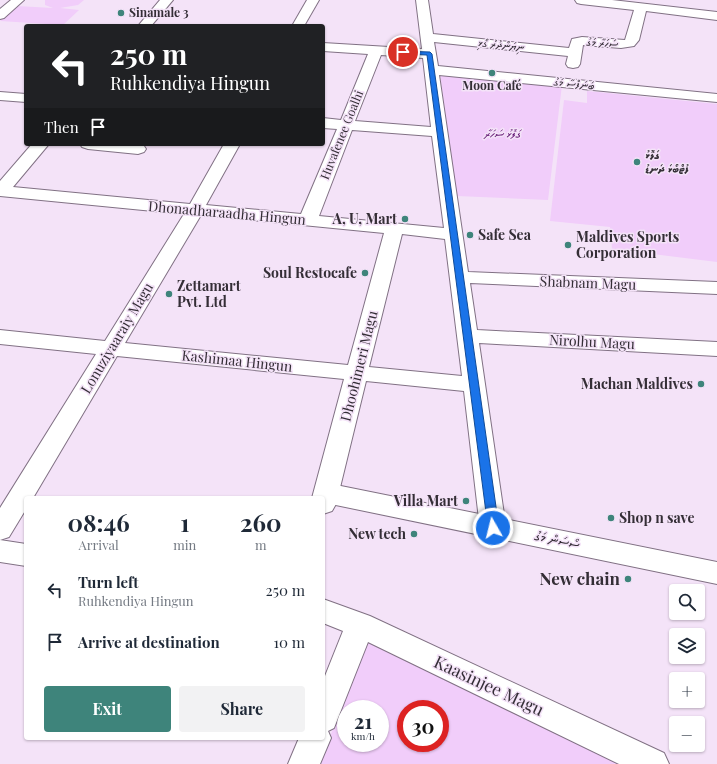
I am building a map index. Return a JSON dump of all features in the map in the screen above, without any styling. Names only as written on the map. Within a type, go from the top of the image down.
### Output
[{"type":"street","points":[[0,15],[18,0]]},
{"type":"street","points":[[146,24],[167,0]]},
{"type":"street","points":[[299,24],[313,0]]},
{"type":"street","points":[[422,0],[493,528]]},
{"type":"street","points":[[581,0],[712,15],[711,0]]},
{"type":"street","name":"ސަހަރާ މަގު","points":[[570,83],[577,42],[629,43],[632,40],[641,7]]},
{"type":"street","points":[[325,47],[430,54]]},
{"type":"street","name":"Huvafenee Goalhi","points":[[308,220],[376,50]]},
{"type":"street","name":"ނިޔަންދުރު ގޯޅި","points":[[430,54],[575,53]]},
{"type":"street","name":"ބަނަފްސާ މަގު","points":[[430,54],[570,83],[717,98]]},
{"type":"street","points":[[0,96],[24,98]]},
{"type":"street","points":[[325,123],[440,132]]},
{"type":"street","points":[[0,191],[39,146]]},
{"type":"street","points":[[108,146],[138,149]]},
{"type":"street","name":"Lonuziyaaraiy Magu","points":[[0,530],[195,210],[231,146]]},
{"type":"street","name":"Dhonadharaadha Hingun","points":[[0,191],[454,234]]},
{"type":"street","name":"Dhoohimeri Magu","points":[[325,496],[394,228]]},
{"type":"street","name":"Shabnam Magu","points":[[460,277],[717,288]]},
{"type":"street","name":"Nirolhu Magu","points":[[467,336],[717,349]]},
{"type":"street","name":"Kashimaa Hingun","points":[[0,337],[474,385]]},
{"type":"street","name":"ސޯސަން މަގު","points":[[325,499],[493,528],[717,573]]},
{"type":"street","points":[[0,551],[24,555]]},
{"type":"street","name":"Kaasinjee Magu","points":[[325,612],[360,625],[653,764]]},
{"type":"street","points":[[325,713],[360,625]]},
{"type":"street","points":[[304,764],[314,740]]},
{"type":"green space","points":[[45,0],[84,0],[78,5],[60,8],[79,10],[64,24],[0,21],[17,6],[53,8],[45,5]]},
{"type":"green space","name":"ގަލޮޅު ސަހަރާ","points":[[440,74],[562,85],[548,200],[457,196]]},
{"type":"green space","name":"ގަލޮޅު ފުޓްބޯޅަ ދަނޑު","points":[[587,91],[717,104],[717,262],[612,249],[610,227],[550,221],[564,100],[587,103]]},
{"type":"green space","points":[[368,641],[622,764],[319,764],[337,719],[337,752],[389,752],[389,700],[344,700]]},
{"type":"place","name":"Sinamale 3","points":[[121,13]]},
{"type":"place","name":"Moon Café","points":[[492,73]]},
{"type":"place","name":"ގަލޮޅު ފުޓްބޯޅަ ދަނޑު","points":[[637,162]]},
{"type":"place","name":"A, U, Mart","points":[[405,219]]},
{"type":"place","name":"Safe Sea","points":[[470,235]]},
{"type":"place","name":"Maldives Sports Corporation","points":[[568,245]]},
{"type":"place","name":"Soul Restocafe","points":[[365,273]]},
{"type":"place","name":"Zettamart Pvt. Ltd","points":[[169,294]]},
{"type":"place","name":"Machan Maldives","points":[[701,384]]},
{"type":"place","name":"Villa Mart","points":[[466,501]]},
{"type":"place","name":"Shop n save","points":[[611,518]]},
{"type":"place","name":"New tech","points":[[414,534]]},
{"type":"place","name":"New chain","points":[[628,579]]},
{"type":"route","points":[[403,52],[430,54],[493,528]]}]
